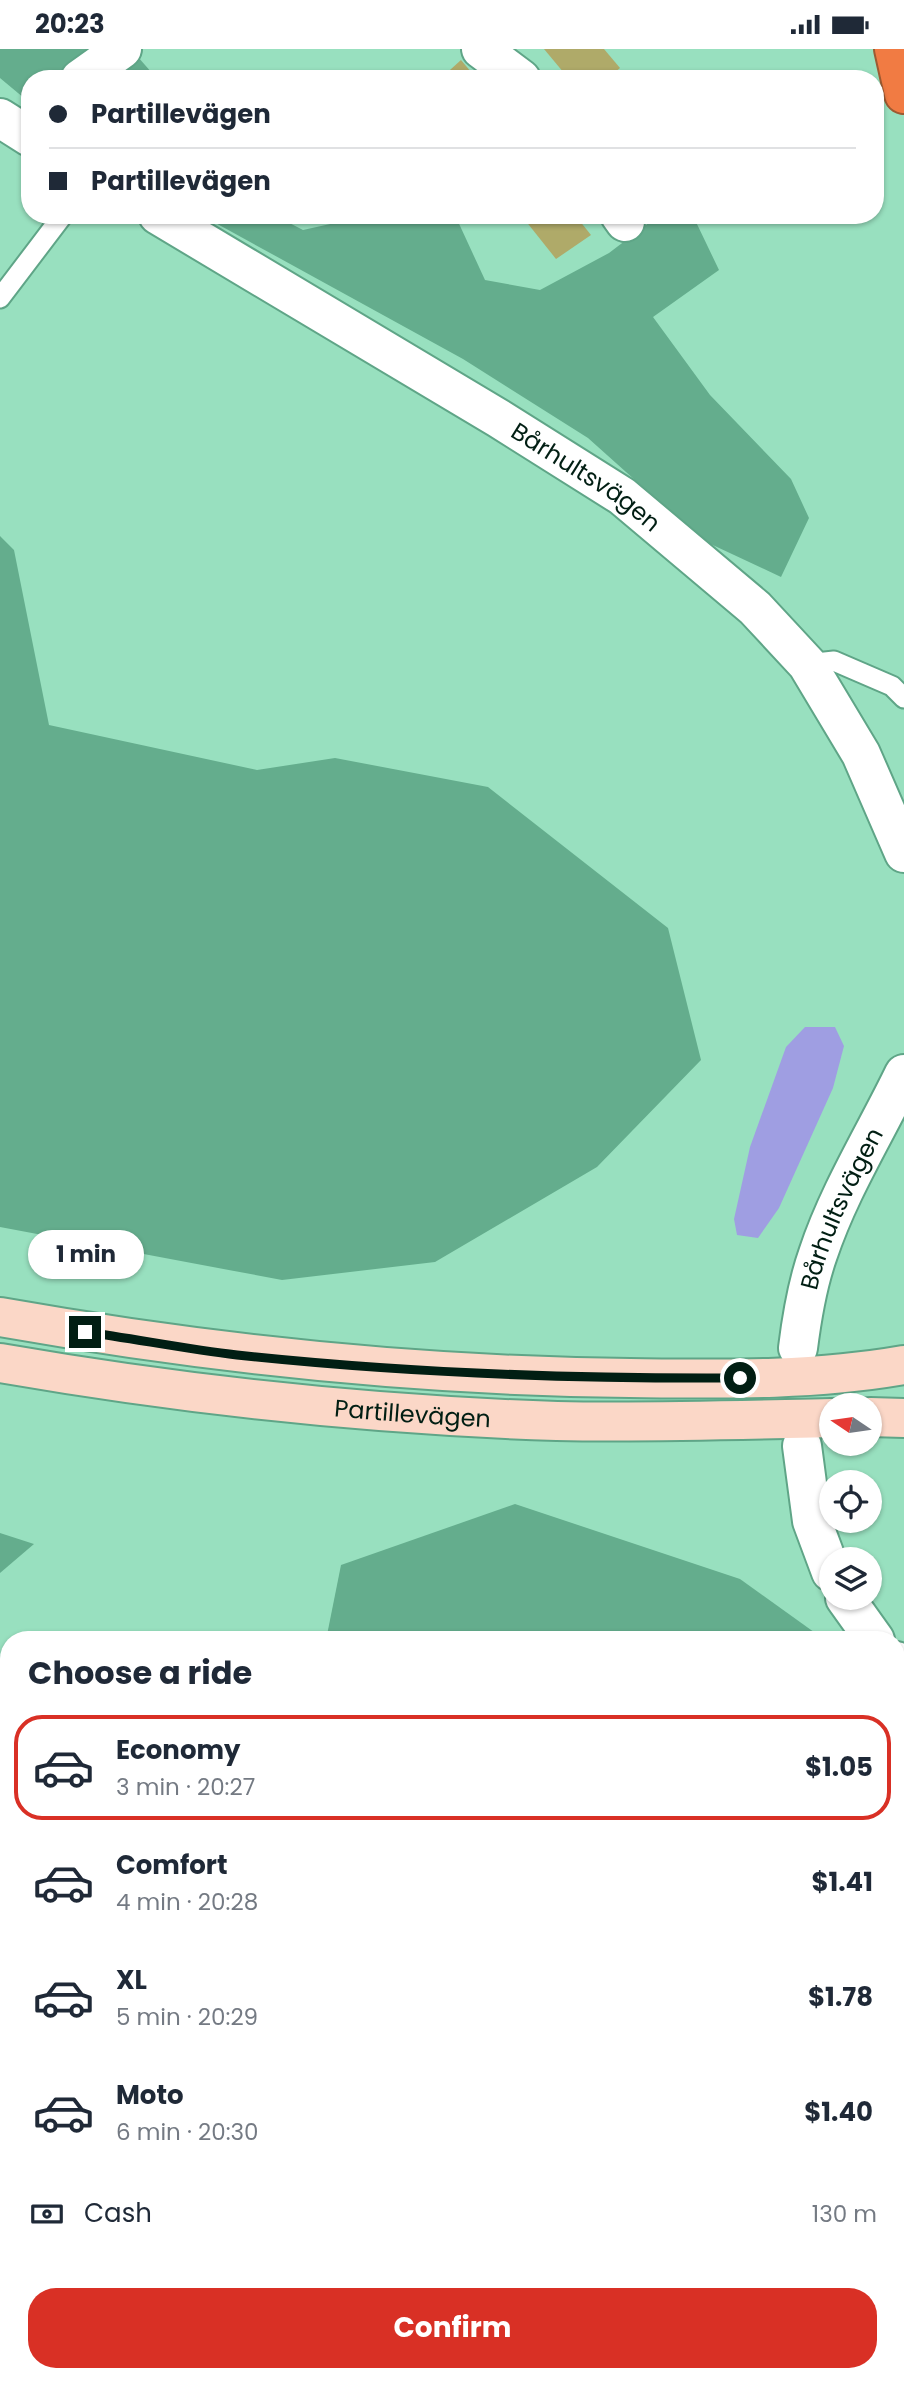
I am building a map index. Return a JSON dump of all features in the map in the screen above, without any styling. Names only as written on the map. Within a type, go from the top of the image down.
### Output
[{"type":"highway","points":[[894,49],[904,94]]},
{"type":"street","points":[[93,70],[122,49]]},
{"type":"street","points":[[481,49],[509,70]]},
{"type":"street","name":"Bårhultsvägen","points":[[173,224],[498,418],[622,496],[755,608],[807,664],[861,754],[902,840]]},
{"type":"street","name":"Bårhultsvägen","points":[[798,1348],[804,1301],[818,1253],[841,1197],[904,1074]]},
{"type":"street","name":"Partillevägen","points":[[0,1317],[236,1355],[410,1370],[559,1377],[694,1379],[808,1377],[904,1365]]},
{"type":"street","name":"Partillevägen","points":[[0,1363],[234,1398],[406,1413],[557,1421],[819,1418]]},
{"type":"street","points":[[882,1417],[904,1418]]},
{"type":"street","points":[[802,1446],[812,1521],[822,1547]]},
{"type":"street","points":[[854,1610],[869,1631]]},
{"type":"lane","points":[[0,297],[56,224]]},
{"type":"lane","points":[[807,664],[834,661],[892,686],[904,698]]},
{"type":"green space","points":[[0,49],[131,49],[149,70],[21,70],[21,96],[0,78]]},
{"type":"green space","points":[[217,224],[291,224],[303,230],[330,224],[459,224],[485,280],[540,290],[609,253],[647,224],[697,224],[719,270],[653,317],[710,395],[791,479],[809,518],[781,577],[702,540],[588,438],[463,359]]},
{"type":"green space","points":[[0,536],[14,550],[49,725],[257,770],[335,758],[488,787],[668,928],[701,1060],[597,1167],[435,1262],[282,1280],[0,1227]]},
{"type":"green space","points":[[515,1504],[740,1579],[812,1631],[328,1631],[341,1565]]},
{"type":"green space","points":[[0,1533],[34,1544],[0,1573]]},
{"type":"water","points":[[805,1027],[835,1027],[844,1046],[833,1088],[779,1208],[758,1238],[737,1235],[734,1219],[750,1147],[786,1047]]},
{"type":"building","points":[[544,49],[604,49],[620,68],[618,70],[562,70]]},
{"type":"building","points":[[461,60],[469,70],[450,70]]},
{"type":"building","points":[[528,224],[582,224],[591,235],[556,259]]},
{"type":"route","points":[[85,1332],[236,1355],[410,1370],[559,1377],[740,1378]]}]
